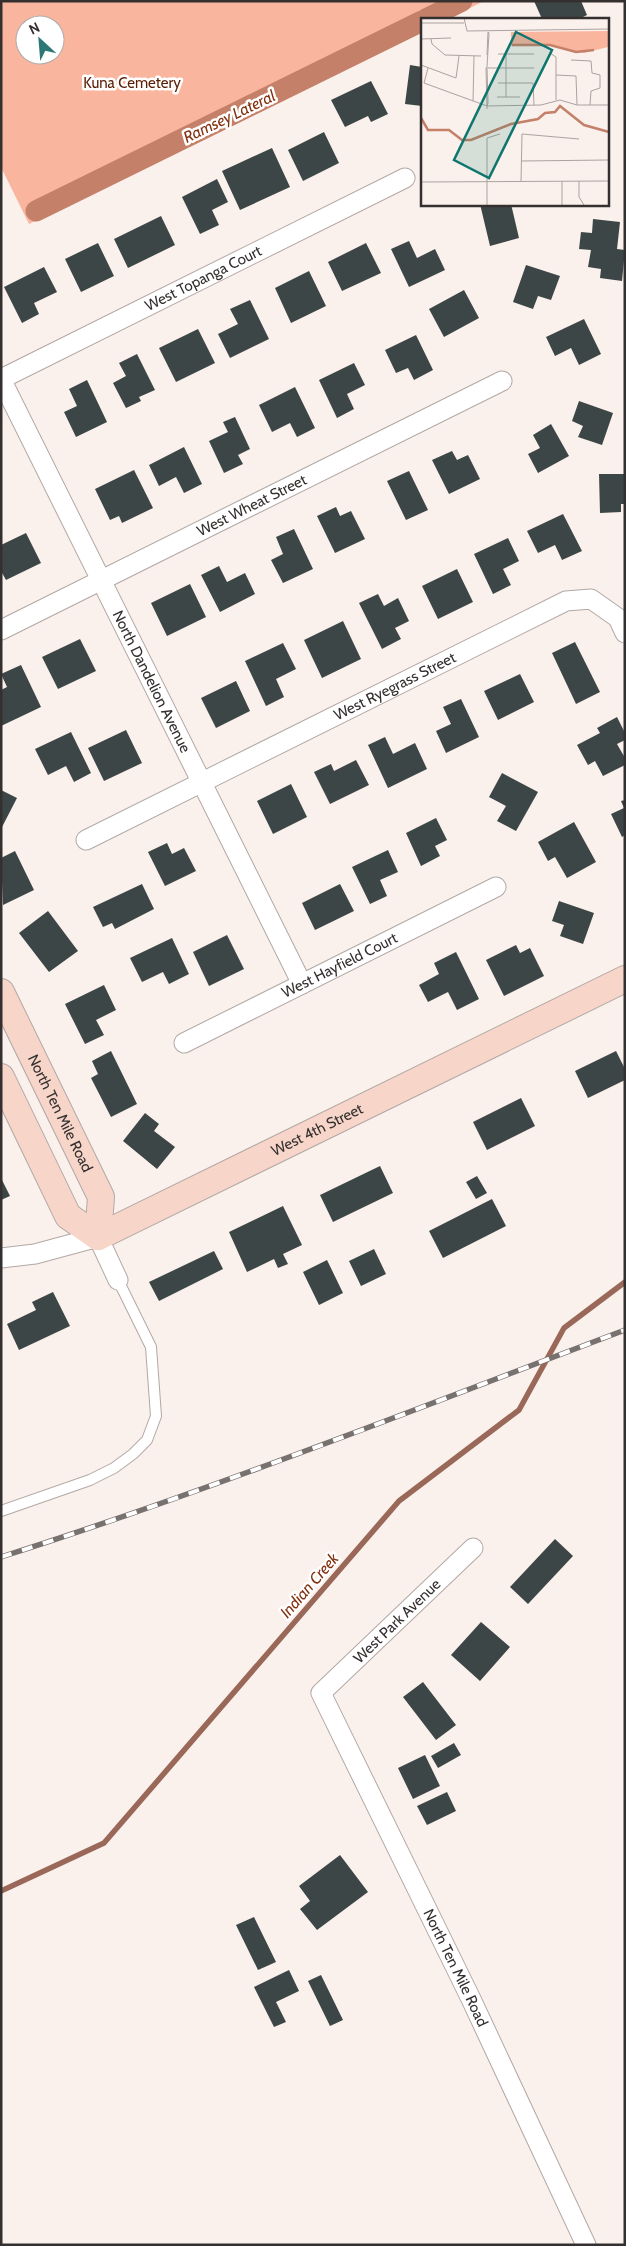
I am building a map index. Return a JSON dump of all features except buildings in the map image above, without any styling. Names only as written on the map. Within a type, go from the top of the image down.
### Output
[{"type":"main road","name":"West 4th Street","points":[[98,1237],[625,979]]},
{"type":"main road","name":"North Ten Mile Road","points":[[1,992],[101,1197],[98,1237]]},
{"type":"main road","points":[[1,1078],[68,1216],[98,1237]]},
{"type":"street","name":"West Topanga Court","points":[[1,379],[405,178]]},
{"type":"street","name":"North Dandelion Avenue","points":[[1,379],[302,984]]},
{"type":"street","name":"West Wheat Street","points":[[1,630],[502,381]]},
{"type":"street","name":"West Ryegrass Street","points":[[86,840],[566,601],[591,598],[618,618],[625,632]]},
{"type":"street","name":"West Hayfield Court","points":[[184,1043],[496,888]]},
{"type":"street","name":"West 4th Street","points":[[1,1258],[34,1254],[98,1237]]},
{"type":"street","name":"North Ten Mile Road","points":[[98,1237],[118,1280]]},
{"type":"street","name":"West Park Avenue","points":[[321,1694],[473,1548]]},
{"type":"street","name":"North Ten Mile Road","points":[[321,1694],[471,1999],[586,2245]]},
{"type":"lane","points":[[1,1511],[90,1480],[114,1468],[133,1454],[147,1440],[156,1416],[151,1347],[118,1280]]},
{"type":"green space","name":"Kuna Cemetery","points":[[1,1],[484,1],[450,18],[421,18],[421,31],[29,224],[1,167]]},
{"type":"waterway","name":"Ramsey Lateral","points":[[428,18],[462,1]]},
{"type":"waterway","name":"Ramsey Lateral","points":[[36,211],[421,21]]},
{"type":"waterway","name":"Indian Creek","points":[[1,1891],[104,1843],[399,1501],[519,1410],[564,1328],[625,1282]]},
{"type":"railway","points":[[1,1557],[237,1476],[625,1330]]}]
